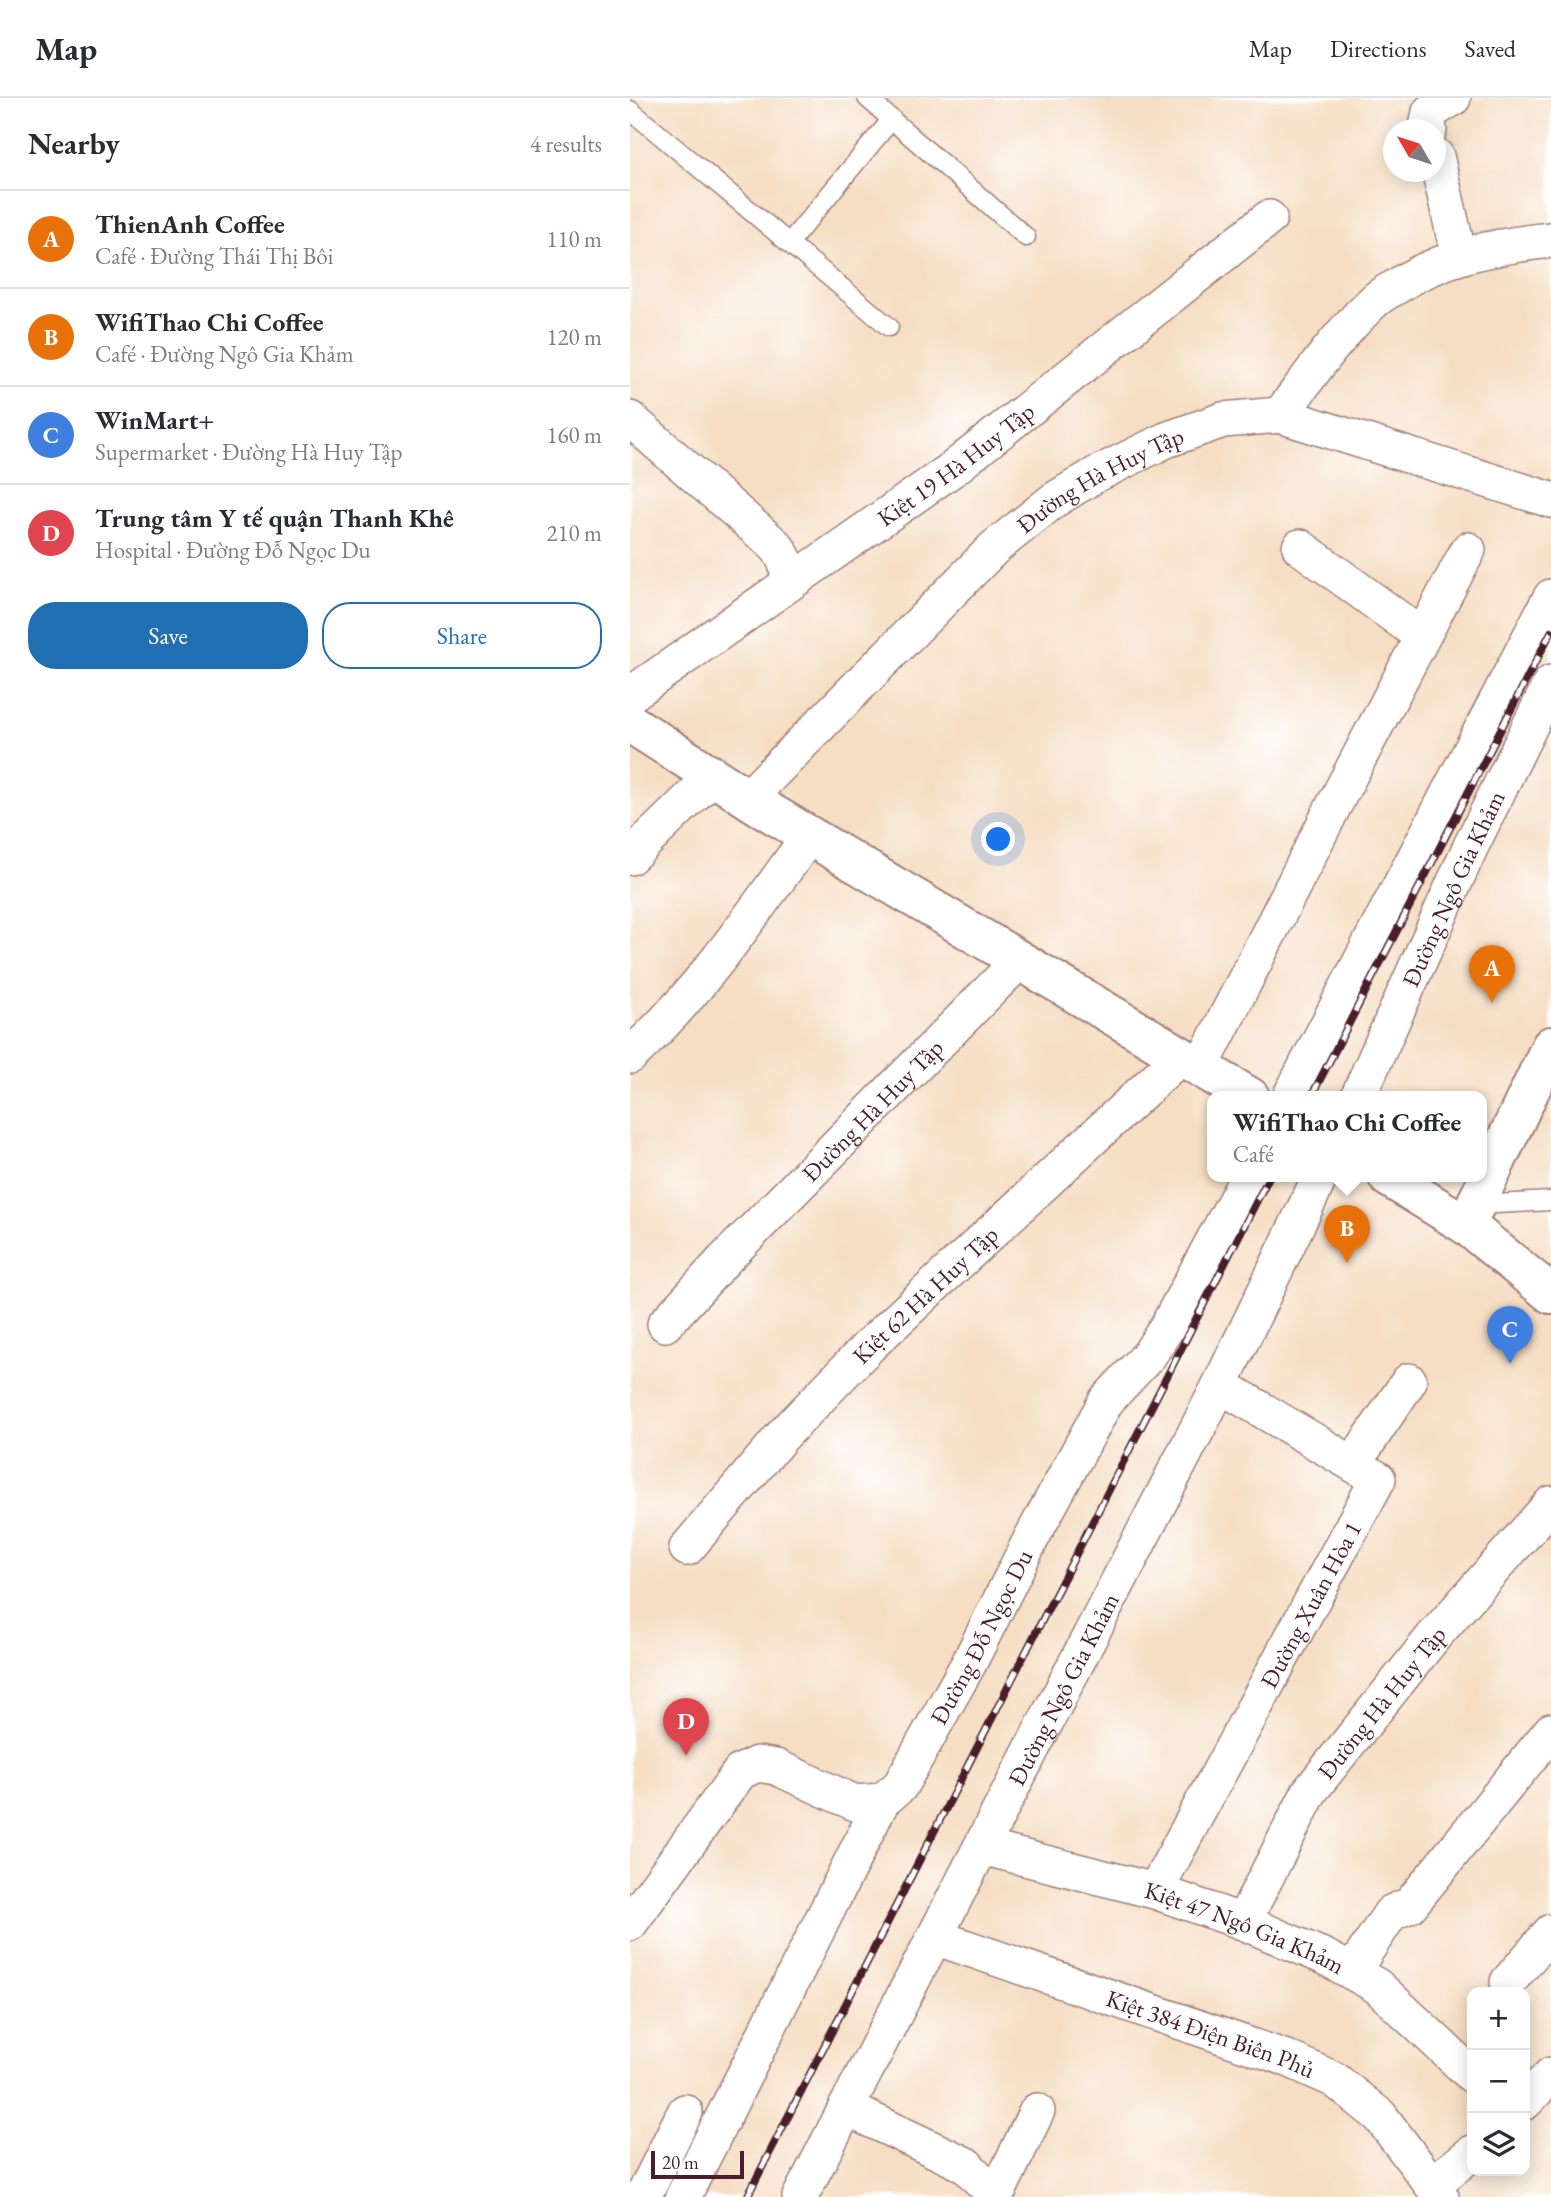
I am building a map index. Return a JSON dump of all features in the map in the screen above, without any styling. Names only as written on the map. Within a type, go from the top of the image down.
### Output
[{"type":"street","points":[[1429,119],[1430,113],[1453,98]]},
{"type":"street","points":[[1442,182],[1459,256]]},
{"type":"street","name":"Kiệt 19 Hà Huy Tập","points":[[630,695],[954,468],[1269,218]]},
{"type":"street","points":[[1280,415],[1373,301],[1414,274],[1459,256],[1551,240]]},
{"type":"street","name":"Đường Hà Huy Tập","points":[[748,798],[994,548],[1054,500],[1097,474],[1166,440],[1223,420],[1280,415],[1551,500]]},
{"type":"street","points":[[630,419],[777,547],[786,559],[789,570],[788,584]]},
{"type":"street","points":[[1300,547],[1422,636]]},
{"type":"street","name":"Kiệt 62 Hà Huy Tập","points":[[687,1548],[783,1435],[870,1345],[1190,1063],[1468,550]]},
{"type":"street","points":[[1293,1091],[1551,597]]},
{"type":"street","name":"Đường Ngô Gia Khảm","points":[[1360,1091],[1470,848],[1551,683]]},
{"type":"street","points":[[630,723],[810,836],[1239,1091]]},
{"type":"street","points":[[630,857],[713,776]]},
{"type":"street","points":[[630,1056],[707,974],[810,836]]},
{"type":"street","name":"Đường Hà Huy Tập","points":[[665,1324],[724,1260],[1020,960]]},
{"type":"street","points":[[1487,1182],[1550,1050]]},
{"type":"street","name":"Đường Đỗ Ngọc Du","points":[[683,2197],[882,1801],[900,1786],[1106,1401],[1149,1355],[1167,1327],[1245,1182]]},
{"type":"street","name":"Đường Ngô Gia Khảm","points":[[800,2197],[1220,1385],[1318,1182]]},
{"type":"street","points":[[1399,1182],[1471,1215],[1551,1294]]},
{"type":"street","points":[[1471,1215],[1487,1182]]},
{"type":"street","points":[[1353,1464],[1409,1381]]},
{"type":"street","name":"Đường Xuân Hòa 1","points":[[1156,1891],[1378,1479],[1220,1385]]},
{"type":"street","name":"Đường Hà Huy Tập","points":[[1243,1922],[1310,1791],[1435,1635],[1551,1504]]},
{"type":"street","points":[[1353,1972],[1391,1913],[1410,1905],[1551,1731]]},
{"type":"street","points":[[630,1923],[740,1772],[757,1764],[776,1767],[855,1803],[882,1801]]},
{"type":"street","name":"Kiệt 47 Ngô Gia Khảm","points":[[982,1847],[1156,1891],[1243,1922],[1325,1957],[1377,1986],[1467,2070]]},
{"type":"street","points":[[1508,1982],[1551,1932]]},
{"type":"street","name":"Kiệt 384 Điện Biên Phủ","points":[[935,1937],[1286,2058],[1335,2081],[1380,2116],[1437,2190]]},
{"type":"street","points":[[1530,2097],[1551,2075]]},
{"type":"street","points":[[846,2108],[966,2165],[996,2196],[1037,2111]]},
{"type":"street","points":[[643,2197],[685,2112]]},
{"type":"street","points":[[1437,2190],[1467,2158]]},
{"type":"lane","points":[[867,98],[1026,237]]},
{"type":"lane","points":[[630,110],[889,327]]},
{"type":"lane","points":[[789,243],[892,119]]},
{"type":"lane","points":[[1471,1215],[1551,1201]]},
{"type":"railway","points":[[1314,1091],[1551,632]]},
{"type":"railway","points":[[747,2197],[1266,1182]]},
{"type":"place","name":"ThienAnh Coffee","points":[[1492,1003]]},
{"type":"place","name":"WifiThao Chi Coffee","points":[[1347,1263]]},
{"type":"place","name":"WinMart+","points":[[1510,1364]]},
{"type":"place","name":"Trung tâm Y tế quận Thanh Khê","points":[[686,1756]]}]
